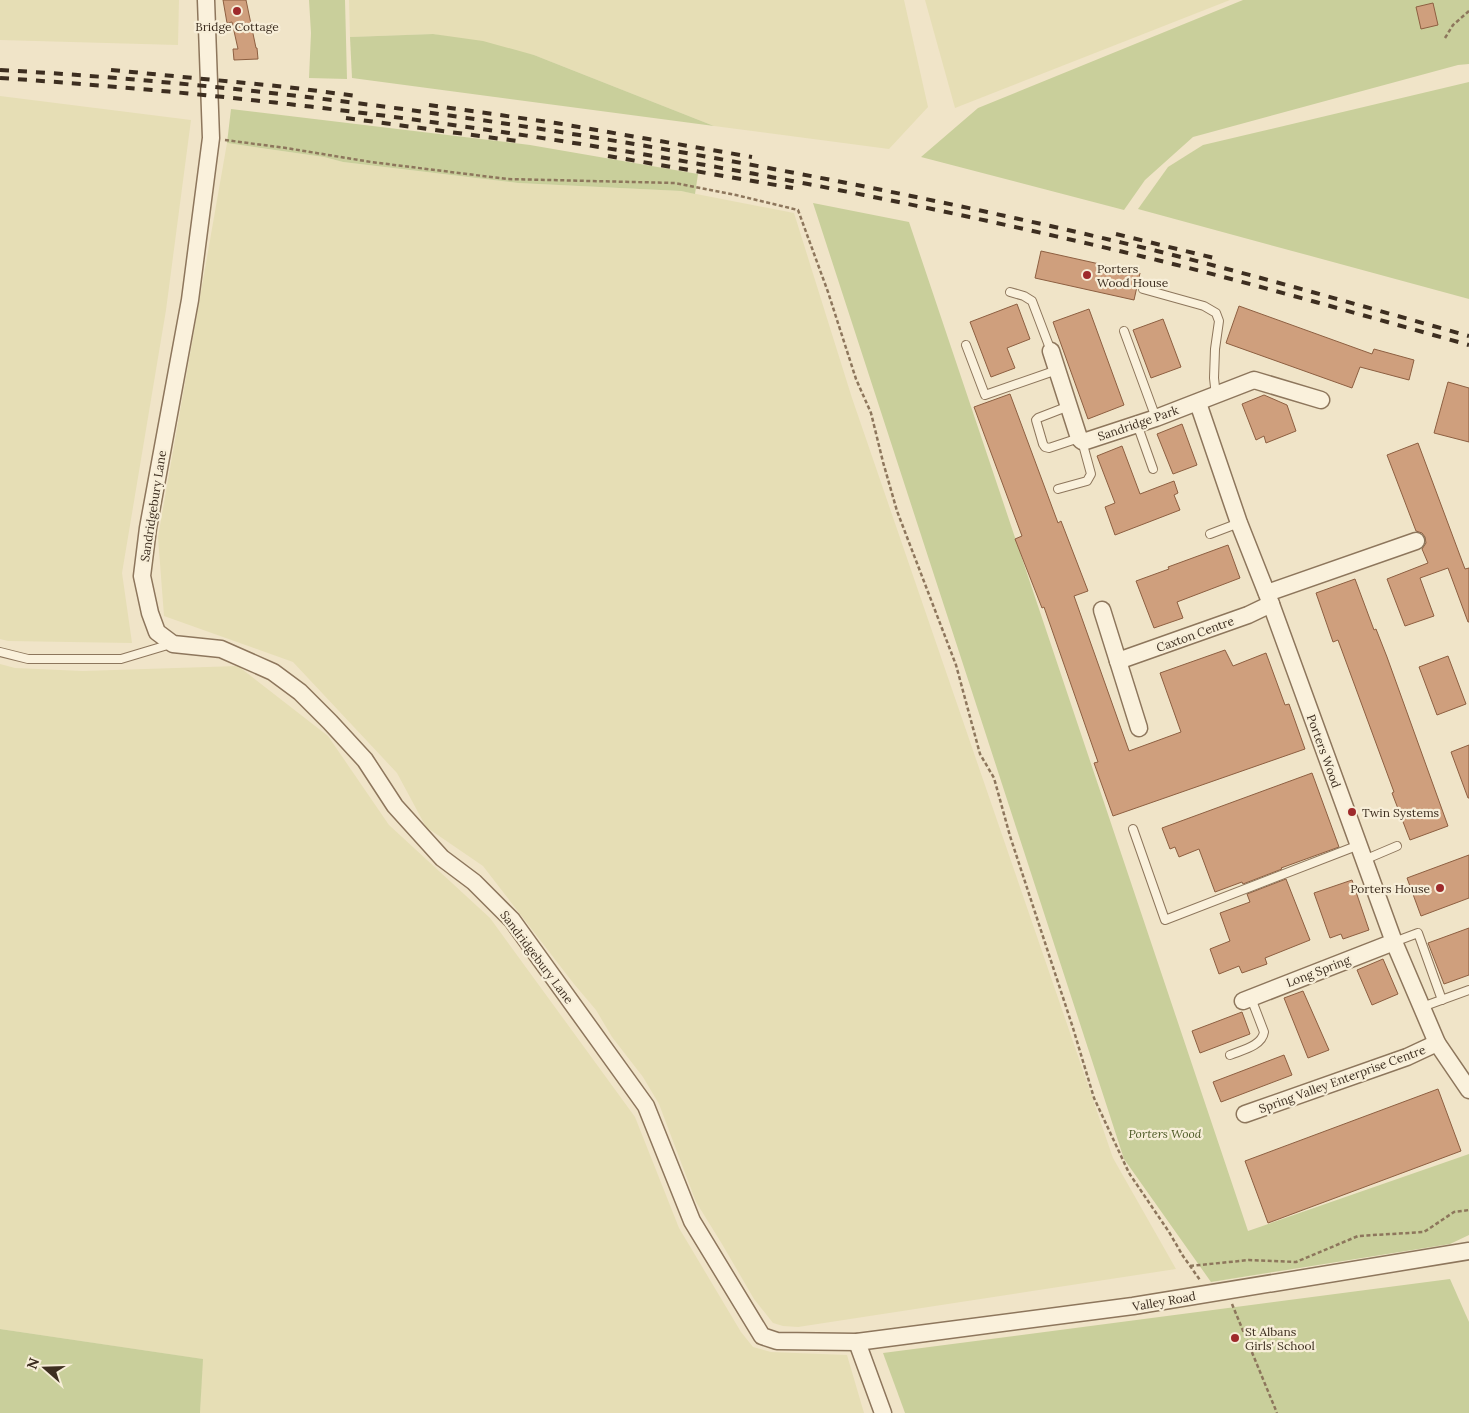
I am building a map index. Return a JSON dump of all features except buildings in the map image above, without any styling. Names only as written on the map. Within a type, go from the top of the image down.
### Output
[{"type":"street","name":"Sandridgebury Lane","points":[[206,0],[211,138],[190,300],[148,528],[142,576],[150,613],[157,632],[173,644],[221,649],[273,672],[300,692],[365,760],[395,806],[442,858],[474,882],[512,920],[646,1106],[692,1221],[762,1336],[777,1341],[857,1342]]},
{"type":"street","name":"Sandridge Park","points":[[1051,351],[1080,439],[1086,441],[1156,418],[1254,380],[1320,400]]},
{"type":"street","name":"Porters Wood","points":[[1198,402],[1239,523],[1269,598],[1394,942],[1437,1043],[1469,1090]]},
{"type":"street","name":"Caxton Centre","points":[[1118,661],[1248,615],[1269,598],[1301,581],[1416,541]]},
{"type":"street","points":[[1102,610],[1139,728]]},
{"type":"street","name":"Long Spring","points":[[1247,999],[1394,942]]},
{"type":"street","name":"Spring Valley Enterprise Centre","points":[[1246,1114],[1407,1057],[1437,1043]]},
{"type":"street","name":"Valley Road","points":[[857,1342],[1132,1306],[1469,1251]]},
{"type":"street","points":[[857,1342],[883,1413]]},
{"type":"lane","points":[[1143,289],[1204,306],[1216,313],[1219,320],[1215,349],[1214,378],[1216,396]]},
{"type":"lane","points":[[1010,292],[1024,296],[1032,302],[1051,351]]},
{"type":"lane","points":[[1124,331],[1156,418]]},
{"type":"lane","points":[[966,345],[985,395],[1057,370]]},
{"type":"lane","points":[[1058,489],[1087,481],[1090,477],[1091,474],[1080,439],[1049,448],[1045,447],[1036,420],[1069,406]]},
{"type":"lane","points":[[1137,424],[1153,469]]},
{"type":"lane","points":[[1210,534],[1239,523]]},
{"type":"lane","points":[[0,652],[28,659],[122,659],[173,644]]},
{"type":"lane","points":[[1134,829],[1165,920],[1361,852],[1397,846]]},
{"type":"lane","points":[[1394,942],[1418,933],[1442,1000]]},
{"type":"lane","points":[[1422,1007],[1469,990]]},
{"type":"lane","points":[[1230,1055],[1260,1042],[1263,1037],[1264,1032],[1247,999]]},
{"type":"path","points":[[1445,38],[1453,25],[1469,10]]},
{"type":"path","points":[[211,138],[371,162],[507,179],[675,183],[798,210],[828,292],[856,379],[871,414],[897,511],[956,665],[980,754],[994,778],[1010,836],[1094,1098],[1129,1173],[1190,1266],[1219,1292],[1278,1413]]},
{"type":"path","points":[[1190,1266],[1249,1260],[1296,1262],[1358,1236],[1424,1232],[1454,1212],[1469,1210]]},
{"type":"shaded area","points":[[0,0],[179,0],[178,45],[0,40]]},
{"type":"shaded area","points":[[349,0],[904,0],[928,107],[889,149],[714,126],[534,55],[433,34],[350,37]]},
{"type":"shaded area","points":[[925,0],[1230,0],[955,108]]},
{"type":"shaded area","points":[[0,96],[191,120],[166,310],[122,573],[132,643],[8,641],[0,639]]},
{"type":"shaded area","points":[[227,143],[324,157],[343,162],[518,183],[681,191],[794,213],[852,398],[1113,1158],[1176,1269],[798,1327],[773,1323],[754,1299],[696,1202],[659,1104],[643,1077],[612,1037],[596,1010],[483,866],[426,827],[397,773],[293,662],[164,616],[158,537]]},
{"type":"shaded area","points":[[0,664],[15,668],[83,671],[238,666],[328,736],[389,825],[490,918],[635,1117],[679,1228],[741,1332],[753,1347],[771,1352],[847,1355],[864,1413],[200,1413],[202,1359],[0,1329]]},
{"type":"green space","points":[[309,0],[345,0],[347,79],[309,78],[311,33]]},
{"type":"green space","points":[[1243,0],[1469,0],[1469,64],[1458,65],[1193,137],[1145,180],[1124,210],[921,157],[978,108]]},
{"type":"green space","points":[[433,34],[483,41],[534,55],[714,126],[352,78],[350,37]]},
{"type":"green space","points":[[1469,82],[1469,299],[1138,209],[1168,167],[1203,145]]},
{"type":"green space","points":[[231,109],[530,145],[698,174],[695,194],[681,191],[518,183],[343,162],[324,157],[227,143]]},
{"type":"green space","name":"Porters Wood","points":[[813,203],[909,222],[1248,1231],[1469,1154],[1469,1235],[1450,1244],[1211,1282],[1124,1159]]},
{"type":"green space","name":"St Albans Girls' School","points":[[1450,1279],[1469,1322],[1469,1413],[905,1413],[883,1353]]},
{"type":"green space","points":[[0,1329],[203,1359],[200,1413],[0,1413]]},
{"type":"railway","points":[[0,70],[160,82],[318,98],[477,119],[700,155],[897,193],[1157,251],[1469,336]]},
{"type":"railway","points":[[111,70],[287,87],[357,96]]},
{"type":"railway","points":[[0,78],[292,104],[582,144],[727,169],[871,196],[1157,260],[1469,345]]},
{"type":"railway","points":[[429,105],[556,123],[752,157]]},
{"type":"railway","points":[[346,118],[517,141]]},
{"type":"railway","points":[[608,156],[793,188]]},
{"type":"railway","points":[[1116,234],[1214,258]]},
{"type":"place","name":"Bridge Cottage","points":[[237,11]]},
{"type":"place","name":"Porters Wood House","points":[[1087,275]]},
{"type":"place","name":"Twin Systems","points":[[1352,812]]},
{"type":"place","name":"Porters House","points":[[1440,888]]},
{"type":"place","name":"St Albans Girls' School","points":[[1235,1338]]}]
